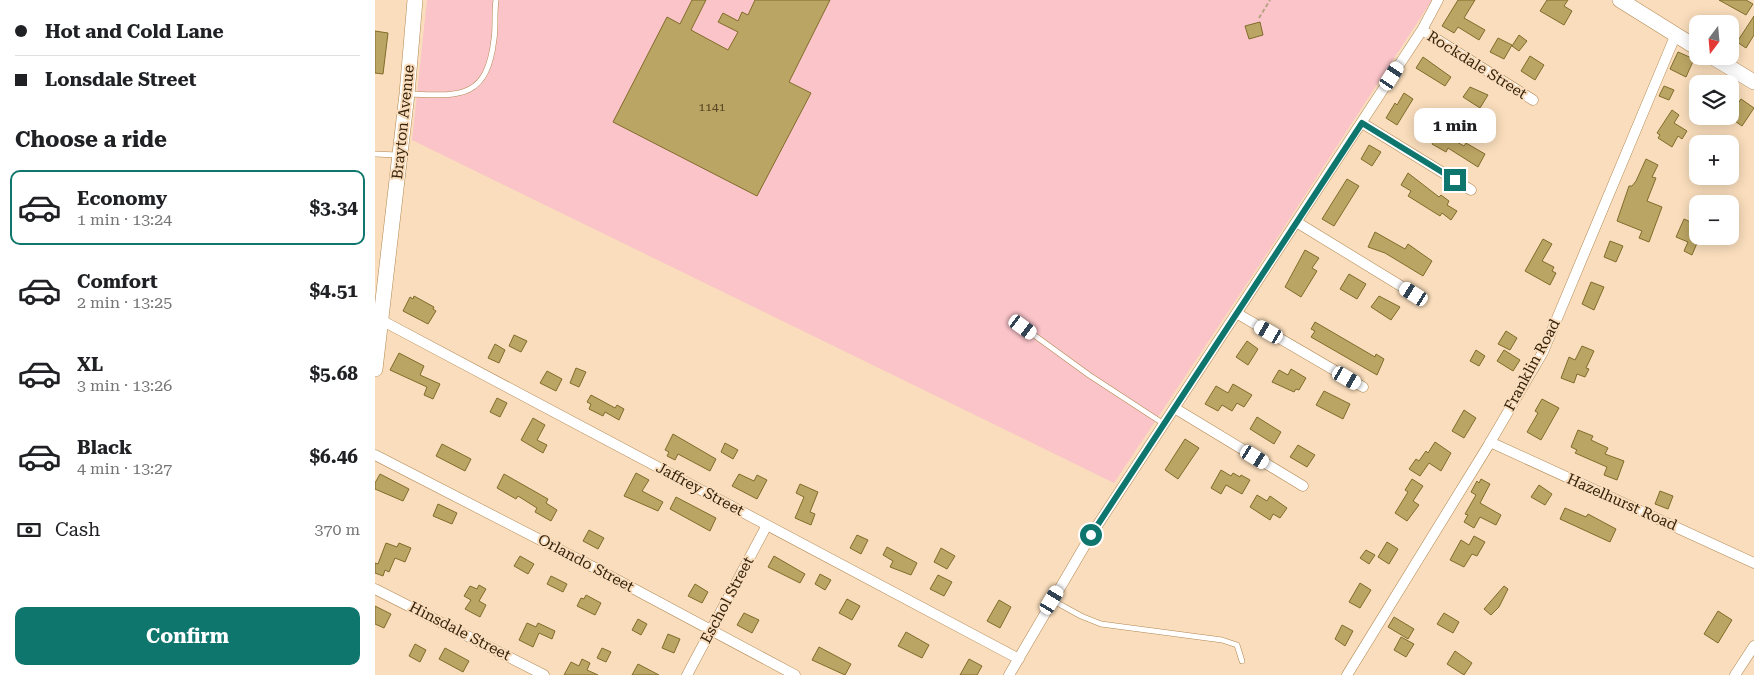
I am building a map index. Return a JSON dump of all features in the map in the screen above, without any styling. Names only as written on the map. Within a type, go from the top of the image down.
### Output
[{"type":"main road","name":"Brayton Avenue","points":[[375,369],[407,94],[415,0]]},
{"type":"main road","points":[[1620,0],[1689,43]]},
{"type":"main road","points":[[1726,65],[1754,82]]},
{"type":"street","points":[[1009,675],[1091,535],[1298,223],[1422,30],[1438,0]]},
{"type":"street","name":"Rockdale Street","points":[[1422,30],[1533,100]]},
{"type":"street","name":"Franklin Road","points":[[1347,675],[1490,442],[1549,340],[1676,34]]},
{"type":"street","points":[[1362,123],[1471,190]]},
{"type":"street","points":[[1298,223],[1414,294]]},
{"type":"street","points":[[1238,314],[1363,387]]},
{"type":"street","name":"Jaffrey Street","points":[[381,320],[1019,659]]},
{"type":"street","points":[[1176,408],[1303,486]]},
{"type":"street","name":"Hazelhurst Road","points":[[1490,442],[1754,563]]},
{"type":"street","name":"Orlando Street","points":[[375,455],[795,675]]},
{"type":"street","name":"Eschol Street","points":[[687,675],[767,525]]},
{"type":"street","name":"Hinsdale Street","points":[[375,589],[544,675]]},
{"type":"street","points":[[1735,675],[1754,646]]},
{"type":"lane","points":[[407,94],[454,95],[474,88],[490,63],[495,38],[496,0]]},
{"type":"lane","points":[[375,154],[399,155]]},
{"type":"lane","points":[[1023,327],[1089,375],[1165,425]]},
{"type":"lane","points":[[1052,600],[1081,616],[1101,624],[1222,640],[1237,645],[1242,660]]},
{"type":"path","points":[[1259,18],[1270,0]]},
{"type":"shaded area","points":[[427,0],[1432,0],[1270,249],[1114,483],[412,140]]},
{"type":"building","points":[[692,0],[706,0],[691,30],[728,50],[738,32],[718,22],[723,13],[738,21],[742,12],[748,15],[755,0],[830,0],[789,82],[811,93],[757,196],[613,122],[667,17],[680,24]]},
{"type":"building","points":[[1458,0],[1475,0],[1464,18],[1485,30],[1479,40],[1458,27],[1454,33],[1442,26]]},
{"type":"building","points":[[1547,0],[1568,0],[1564,6],[1572,11],[1564,25],[1540,11]]},
{"type":"building","points":[[1719,0],[1746,0],[1753,4],[1746,15]]},
{"type":"building","points":[[1754,16],[1754,35],[1746,48],[1739,43],[1739,39]]},
{"type":"building","points":[[1260,22],[1263,35],[1249,39],[1245,26]]},
{"type":"building","points":[[375,31],[388,33],[383,74],[375,73]]},
{"type":"building","points":[[1519,35],[1527,41],[1519,51],[1512,46]]},
{"type":"building","points":[[1498,38],[1512,45],[1504,59],[1490,52]]},
{"type":"building","points":[[1678,52],[1689,57],[1689,65],[1691,65],[1686,77],[1670,69]]},
{"type":"building","points":[[1530,56],[1544,65],[1535,80],[1521,71]]},
{"type":"building","points":[[1423,57],[1451,77],[1445,86],[1416,68]]},
{"type":"building","points":[[1664,86],[1674,90],[1669,100],[1659,96]]},
{"type":"building","points":[[1470,87],[1488,95],[1480,108],[1463,97]]},
{"type":"building","points":[[1404,93],[1413,99],[1397,125],[1386,118]]},
{"type":"building","points":[[1741,99],[1754,108],[1742,126],[1739,124],[1739,102]]},
{"type":"building","points":[[1672,110],[1679,115],[1674,123],[1687,131],[1682,139],[1678,136],[1672,147],[1658,138],[1660,135],[1657,133]]},
{"type":"building","points":[[1424,113],[1442,124],[1437,131],[1464,146],[1466,143],[1485,154],[1478,167],[1448,148],[1446,152],[1432,144],[1435,139],[1426,134],[1430,127],[1420,121]]},
{"type":"building","points":[[1369,145],[1381,152],[1372,166],[1361,159]]},
{"type":"building","points":[[1646,159],[1658,165],[1652,177],[1656,178],[1647,201],[1662,207],[1649,242],[1639,238],[1642,231],[1617,221],[1629,186],[1632,186],[1636,181]]},
{"type":"building","points":[[1408,173],[1439,197],[1441,195],[1449,201],[1447,205],[1457,211],[1451,220],[1442,213],[1440,216],[1408,196],[1411,191],[1401,185]]},
{"type":"building","points":[[1347,179],[1359,186],[1334,226],[1322,219]]},
{"type":"building","points":[[1684,219],[1689,221],[1689,245],[1696,245],[1692,255],[1684,251],[1688,242],[1676,237]]},
{"type":"building","points":[[1375,232],[1405,249],[1408,244],[1432,261],[1423,276],[1385,253],[1368,247]]},
{"type":"building","points":[[1543,239],[1552,244],[1542,261],[1554,267],[1552,271],[1556,273],[1550,285],[1525,271]]},
{"type":"building","points":[[1610,241],[1623,246],[1616,262],[1604,257]]},
{"type":"building","points":[[1305,250],[1319,258],[1312,268],[1317,271],[1301,297],[1285,287]]},
{"type":"building","points":[[1349,274],[1366,284],[1357,299],[1340,289]]},
{"type":"building","points":[[1591,282],[1604,287],[1594,310],[1582,304]]},
{"type":"building","points":[[414,296],[434,307],[433,309],[436,311],[428,324],[403,311],[410,297],[413,299]]},
{"type":"building","points":[[1379,296],[1400,307],[1391,320],[1371,307]]},
{"type":"building","points":[[1315,322],[1375,357],[1376,354],[1384,359],[1377,375],[1311,337],[1315,331],[1311,329]]},
{"type":"building","points":[[1506,331],[1517,338],[1510,350],[1498,344]]},
{"type":"building","points":[[514,335],[527,341],[521,352],[509,346]]},
{"type":"building","points":[[1247,341],[1258,349],[1248,365],[1236,357]]},
{"type":"building","points":[[495,344],[505,350],[499,363],[488,358]]},
{"type":"building","points":[[1582,346],[1594,351],[1586,368],[1589,369],[1585,377],[1577,374],[1574,383],[1561,378],[1569,357],[1575,360]]},
{"type":"building","points":[[1476,350],[1485,356],[1479,366],[1470,361]]},
{"type":"building","points":[[1504,350],[1520,360],[1513,371],[1497,361]]},
{"type":"building","points":[[399,353],[424,366],[420,375],[440,384],[433,399],[424,395],[427,387],[390,370]]},
{"type":"building","points":[[576,368],[586,372],[579,387],[570,383]]},
{"type":"building","points":[[1291,369],[1306,378],[1299,390],[1296,389],[1294,392],[1272,382],[1279,370],[1288,375]]},
{"type":"building","points":[[547,371],[562,379],[556,391],[540,383]]},
{"type":"building","points":[[1233,384],[1252,395],[1244,407],[1237,403],[1232,411],[1222,405],[1218,411],[1205,404],[1216,386],[1228,393]]},
{"type":"building","points":[[1324,391],[1350,404],[1343,419],[1316,405]]},
{"type":"building","points":[[591,395],[615,408],[617,405],[624,409],[619,420],[605,412],[603,416],[589,409],[591,404],[587,402]]},
{"type":"building","points":[[497,398],[507,403],[500,417],[490,412]]},
{"type":"building","points":[[1542,399],[1559,408],[1541,440],[1527,432],[1538,413],[1535,411]]},
{"type":"building","points":[[1464,410],[1476,418],[1464,438],[1452,431]]},
{"type":"building","points":[[1257,417],[1281,432],[1274,444],[1250,429]]},
{"type":"building","points":[[533,418],[545,425],[537,440],[547,445],[543,453],[521,440]]},
{"type":"building","points":[[1578,430],[1593,436],[1591,440],[1608,448],[1605,454],[1624,461],[1617,480],[1604,475],[1607,467],[1575,453],[1577,450],[1571,447]]},
{"type":"building","points":[[673,434],[716,459],[710,471],[678,454],[675,460],[667,456],[669,452],[665,450]]},
{"type":"building","points":[[1185,439],[1199,448],[1178,479],[1165,470]]},
{"type":"building","points":[[1435,442],[1451,453],[1441,471],[1429,463],[1420,476],[1409,469],[1416,459],[1419,461],[1426,451],[1428,453]]},
{"type":"building","points":[[725,443],[738,450],[733,459],[721,452]]},
{"type":"building","points":[[442,444],[471,459],[465,471],[436,456]]},
{"type":"building","points":[[1298,445],[1315,455],[1307,467],[1290,457]]},
{"type":"building","points":[[1221,470],[1231,476],[1233,473],[1250,480],[1242,494],[1226,485],[1221,494],[1211,488]]},
{"type":"building","points":[[636,473],[649,480],[642,491],[663,502],[658,511],[624,496]]},
{"type":"building","points":[[380,474],[409,489],[403,501],[375,489],[375,483]]},
{"type":"building","points":[[504,474],[548,499],[546,503],[557,510],[551,521],[535,512],[537,508],[518,496],[516,499],[497,488]]},
{"type":"building","points":[[739,474],[754,481],[757,475],[767,480],[757,499],[732,486]]},
{"type":"building","points":[[1412,479],[1423,486],[1413,501],[1419,505],[1407,521],[1395,513],[1408,492],[1405,490]]},
{"type":"building","points":[[1481,479],[1490,484],[1480,503],[1501,515],[1496,525],[1480,517],[1474,528],[1464,522],[1468,515],[1465,514],[1476,495],[1471,492],[1477,481],[1479,483]]},
{"type":"building","points":[[800,484],[818,492],[810,512],[815,514],[811,525],[795,518],[804,497],[796,493]]},
{"type":"building","points":[[1539,485],[1552,494],[1545,505],[1531,497]]},
{"type":"building","points":[[1660,491],[1673,496],[1668,509],[1655,504]]},
{"type":"building","points":[[1257,495],[1267,501],[1270,496],[1287,508],[1280,518],[1273,514],[1270,520],[1250,507]]},
{"type":"building","points":[[676,497],[716,518],[710,531],[670,509]]},
{"type":"building","points":[[438,504],[457,513],[452,524],[433,516]]},
{"type":"building","points":[[1565,508],[1586,517],[1588,514],[1616,529],[1610,542],[1560,519]]},
{"type":"building","points":[[589,530],[604,538],[598,549],[583,541]]},
{"type":"building","points":[[857,535],[868,540],[861,554],[850,548]]},
{"type":"building","points":[[1474,536],[1485,542],[1477,556],[1472,554],[1464,567],[1450,560],[1461,540],[1469,545]]},
{"type":"building","points":[[1387,542],[1398,549],[1389,564],[1378,557]]},
{"type":"building","points":[[386,543],[397,547],[399,543],[411,548],[405,562],[395,558],[389,572],[385,570],[383,576],[375,573],[375,563],[378,564]]},
{"type":"building","points":[[887,547],[917,563],[911,575],[890,567],[893,561],[883,555]]},
{"type":"building","points":[[941,548],[955,556],[947,569],[934,562]]},
{"type":"building","points":[[1366,550],[1375,555],[1369,564],[1360,558]]},
{"type":"building","points":[[520,556],[534,564],[528,574],[514,566]]},
{"type":"building","points":[[774,556],[805,574],[800,583],[768,567]]},
{"type":"building","points":[[820,574],[831,580],[825,590],[815,584]]},
{"type":"building","points":[[938,575],[952,582],[944,596],[930,589]]},
{"type":"building","points":[[551,576],[567,584],[563,592],[547,584]]},
{"type":"building","points":[[1360,583],[1371,590],[1360,608],[1349,602]]},
{"type":"building","points":[[695,584],[708,592],[702,603],[688,596]]},
{"type":"building","points":[[479,585],[486,589],[479,601],[486,605],[480,617],[465,609],[471,600],[464,596],[470,586],[477,589]]},
{"type":"building","points":[[1504,586],[1508,589],[1499,607],[1491,615],[1484,609]]},
{"type":"building","points":[[586,595],[601,603],[595,615],[577,606],[581,598],[584,599]]},
{"type":"building","points":[[847,599],[860,606],[852,620],[839,613]]},
{"type":"building","points":[[999,600],[1011,607],[1000,628],[987,621]]},
{"type":"building","points":[[375,606],[391,614],[384,628],[375,624]]},
{"type":"building","points":[[1718,611],[1732,620],[1718,643],[1704,634]]},
{"type":"building","points":[[744,613],[759,620],[752,633],[737,625]]},
{"type":"building","points":[[1444,613],[1459,622],[1453,633],[1437,624]]},
{"type":"building","points":[[1394,617],[1414,629],[1408,639],[1388,627]]},
{"type":"building","points":[[638,619],[647,624],[641,635],[632,630]]},
{"type":"building","points":[[527,623],[536,627],[538,623],[555,631],[552,639],[539,633],[533,647],[519,640]]},
{"type":"building","points":[[1342,625],[1353,631],[1345,646],[1335,639]]},
{"type":"building","points":[[906,632],[929,645],[922,658],[898,646]]},
{"type":"building","points":[[668,634],[680,639],[674,653],[662,648]]},
{"type":"building","points":[[1401,637],[1414,644],[1406,657],[1394,650]]},
{"type":"building","points":[[415,644],[426,650],[420,662],[409,656]]},
{"type":"building","points":[[819,647],[851,664],[845,675],[812,660]]},
{"type":"building","points":[[445,648],[469,661],[463,672],[439,659]]},
{"type":"building","points":[[602,648],[611,652],[606,662],[597,658]]},
{"type":"building","points":[[1455,651],[1472,663],[1464,675],[1447,664]]},
{"type":"building","points":[[582,659],[590,663],[587,670],[598,675],[564,675],[571,662],[579,666]]},
{"type":"building","points":[[969,659],[982,666],[977,675],[960,675]]},
{"type":"building","points":[[638,664],[659,675],[632,675]]},
{"type":"route","points":[[1091,535],[1362,123],[1455,180]]}]
